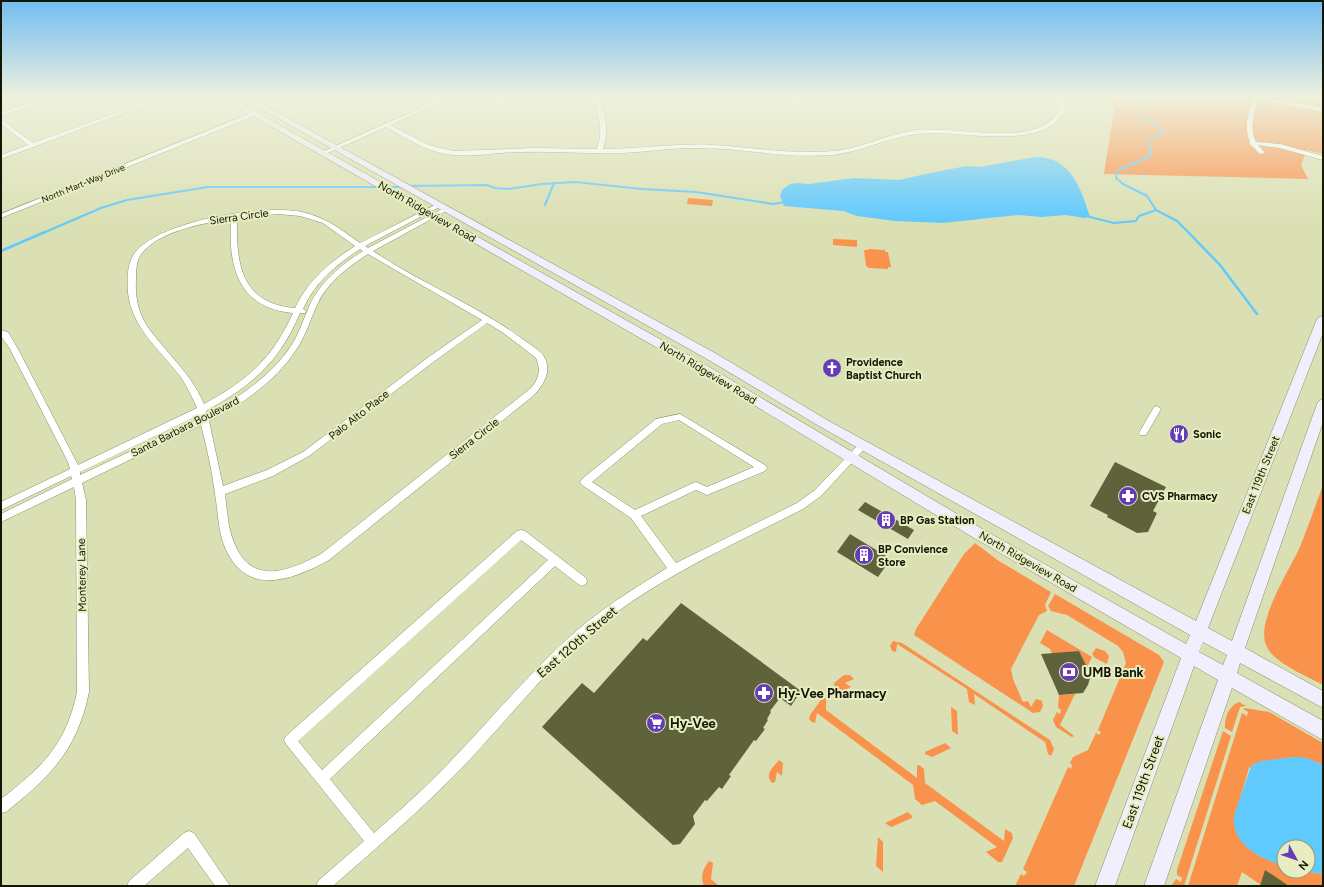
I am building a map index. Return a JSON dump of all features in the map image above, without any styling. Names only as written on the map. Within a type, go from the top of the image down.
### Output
[{"type":"main road","name":"North Ridgeview Road","points":[[298,138],[380,185],[417,193],[436,210],[979,534],[1323,731]]},
{"type":"main road","name":"North Ridgeview Road","points":[[319,138],[398,189],[704,353],[797,408],[1323,700]]},
{"type":"main road","name":"East 119th Street","points":[[1105,886],[1190,655],[1323,319]]},
{"type":"main road","points":[[1154,886],[1235,650],[1323,404]]},
{"type":"street","points":[[23,138],[32,145]]},
{"type":"street","points":[[1,157],[50,138]]},
{"type":"street","name":"North Mart-Way Drive","points":[[1,216],[193,138]]},
{"type":"street","points":[[324,153],[357,138]]},
{"type":"street","points":[[412,138],[425,145],[449,152],[477,153],[538,149],[600,151],[695,146],[782,154],[821,154],[851,151],[889,138]]},
{"type":"street","points":[[600,151],[604,138]]},
{"type":"street","points":[[1251,138],[1252,143],[1262,153]]},
{"type":"street","points":[[1252,143],[1280,146],[1323,158]]},
{"type":"street","name":"Santa Barbara Boulevard","points":[[1,518],[232,392],[266,363],[283,341],[297,311],[315,282],[334,264],[365,249],[436,210]]},
{"type":"street","name":"Sierra Circle","points":[[278,212],[313,216],[325,222],[365,249],[527,345],[543,362],[543,377],[538,387],[325,557],[303,570],[287,575],[267,576],[251,572],[239,562],[230,545],[201,410],[186,378],[141,321],[132,297],[131,286],[133,268],[140,251],[150,242],[164,234],[187,226],[234,217],[278,212]]},
{"type":"street","points":[[234,217],[233,252],[237,269],[244,284],[257,297],[277,309],[310,311]]},
{"type":"street","name":"Santa Barbara Boulevard","points":[[1,506],[76,476],[204,420],[240,399],[271,374],[296,344],[320,292],[332,278],[365,249]]},
{"type":"street","name":"Palo Alto Place","points":[[219,492],[270,473],[306,454],[334,435],[433,358],[487,320]]},
{"type":"street","name":"Monterey Lane","points":[[1,333],[5,334],[14,349],[73,462],[81,500],[83,692],[80,712],[69,739],[52,763],[25,788],[1,807]]},
{"type":"street","points":[[1143,433],[1156,409]]},
{"type":"street","points":[[634,515],[696,486],[707,491],[762,468],[680,417],[659,421],[586,482],[634,515],[674,569]]},
{"type":"street","name":"East 120th Street","points":[[323,886],[456,765],[548,665],[591,626],[630,597],[674,569],[800,506],[818,493],[864,444]]},
{"type":"street","points":[[373,842],[290,740],[521,534],[582,581]]},
{"type":"street","points":[[322,778],[555,560]]},
{"type":"street","points":[[134,886],[188,838],[223,886]]},
{"type":"shaded area","points":[[1110,138],[1323,138],[1323,154],[1307,150],[1301,165],[1308,179],[1104,174]]},
{"type":"shaded area","points":[[688,198],[713,200],[712,206],[687,204]]},
{"type":"shaded area","points":[[833,239],[857,240],[857,247],[833,245]]},
{"type":"shaded area","points":[[864,250],[885,250],[885,252],[888,252],[891,267],[888,267],[888,269],[869,268],[866,266]]},
{"type":"shaded area","points":[[1323,485],[1323,685],[1276,658],[1266,645],[1264,635],[1269,610],[1299,549]]},
{"type":"shaded area","points":[[975,543],[999,561],[1051,592],[1045,605],[1047,611],[1039,615],[1011,669],[1013,679],[1023,702],[1028,701],[1031,707],[1036,699],[1042,701],[1043,706],[1040,712],[1033,713],[914,635],[916,629],[964,554]]},
{"type":"shaded area","points":[[1055,594],[1159,655],[1164,662],[1074,886],[1015,886],[1021,874],[1024,876],[1027,872],[1023,869],[1068,767],[1071,769],[1072,765],[1070,763],[1073,757],[1088,750],[1096,733],[1099,735],[1101,732],[1098,730],[1126,663],[1123,652],[1118,646],[1067,615],[1051,611],[1048,606]]},
{"type":"shaded area","points":[[1047,630],[1092,657],[1087,667],[1079,651],[1052,654],[1050,649],[1040,643]]},
{"type":"shaded area","points":[[893,641],[902,643],[1050,740],[1054,749],[1051,756],[1048,754],[1045,742],[974,694],[975,705],[969,702],[967,689],[897,644],[896,652],[892,651],[890,646]]},
{"type":"shaded area","points":[[1096,648],[1105,651],[1109,656],[1107,664],[1095,658],[1092,654]]},
{"type":"shaded area","points":[[844,675],[850,675],[854,679],[845,683],[851,687],[840,692],[835,688],[834,683]]},
{"type":"shaded area","points":[[1075,694],[1060,725],[1074,736],[1072,737],[1056,727],[1053,720],[1057,712],[1060,714],[1061,710],[1058,708],[1059,695]]},
{"type":"shaded area","points":[[823,697],[826,699],[826,710],[917,778],[917,766],[919,765],[924,769],[925,783],[1004,841],[1005,829],[1012,833],[1013,838],[1002,862],[998,862],[986,852],[997,847],[935,801],[922,805],[915,799],[913,785],[817,713],[815,723],[812,722],[809,719],[810,715]]},
{"type":"shaded area","points":[[1239,702],[1246,706],[1240,707],[1232,732],[1225,728],[1225,724],[1228,712]]},
{"type":"shaded area","points":[[951,707],[957,711],[958,735],[952,731]]},
{"type":"shaded area","points":[[1245,708],[1269,712],[1323,743],[1323,765],[1305,759],[1289,758],[1254,764],[1249,768],[1234,823],[1248,846],[1253,851],[1265,859],[1276,863],[1276,879],[1316,879],[1316,873],[1323,874],[1323,886],[1261,885],[1242,872],[1237,886],[1188,886],[1242,713],[1247,716],[1248,712],[1243,709]]},
{"type":"shaded area","points":[[1223,731],[1231,736],[1184,886],[1171,886],[1176,879],[1181,882],[1182,878],[1177,875],[1177,870]]},
{"type":"shaded area","points":[[945,743],[951,748],[932,757],[925,754],[925,752]]},
{"type":"shaded area","points":[[779,760],[783,763],[782,776],[777,772],[775,782],[772,783],[769,774]]},
{"type":"shaded area","points":[[908,812],[912,818],[891,827],[885,823]]},
{"type":"shaded area","points":[[878,837],[883,842],[883,872],[876,866]]},
{"type":"shaded area","points":[[709,861],[713,863],[711,879],[719,886],[704,886],[702,879],[703,873]]},
{"type":"water","points":[[1035,157],[1047,158],[1057,162],[1065,168],[1078,185],[1090,217],[1084,218],[1066,215],[1041,217],[1019,215],[942,223],[895,221],[857,216],[843,211],[784,206],[780,196],[782,190],[790,184],[809,184],[854,178],[899,180],[967,166],[980,167]]},
{"type":"water","points":[[1295,757],[1307,758],[1323,765],[1323,874],[1316,873],[1316,839],[1276,839],[1276,863],[1257,855],[1242,843],[1237,835],[1234,826],[1234,816],[1251,766],[1261,761]]},
{"type":"building","name":"CVS Pharmacy","points":[[1115,462],[1166,487],[1153,511],[1157,513],[1148,532],[1137,533],[1090,506]]},
{"type":"building","name":"BP Gas Station","points":[[865,502],[914,530],[908,539],[858,510]]},
{"type":"building","name":"BP Convience Store","points":[[850,534],[891,559],[878,577],[837,552]]},
{"type":"building","name":"Hy-Vee","points":[[681,603],[801,691],[791,706],[780,698],[770,711],[768,720],[763,728],[765,729],[756,741],[754,740],[729,775],[731,776],[722,789],[719,787],[707,801],[705,800],[693,816],[695,824],[680,844],[673,845],[542,727],[582,683],[594,693],[643,638],[647,641]]},
{"type":"building","name":"UMB Bank","points":[[1079,651],[1091,675],[1088,685],[1083,693],[1059,695],[1041,654]]},
{"type":"building","points":[[1265,870],[1276,877],[1276,879],[1289,886],[1260,886]]},
{"type":"waterway","points":[[1153,138],[1147,142],[1151,149],[1150,156],[1117,171],[1116,178],[1123,184],[1147,196],[1156,210]]},
{"type":"waterway","points":[[554,183],[575,182],[642,189],[696,192],[773,204],[785,202]]},
{"type":"waterway","points":[[408,186],[487,185],[495,188],[508,189],[554,183]]},
{"type":"waterway","points":[[545,205],[554,183]]},
{"type":"waterway","points":[[43,233],[101,208],[127,200],[208,187],[380,187]]},
{"type":"waterway","points":[[386,187],[402,187]]},
{"type":"waterway","points":[[1086,216],[1114,223],[1136,221],[1139,216],[1156,210]]},
{"type":"waterway","points":[[1156,210],[1177,221],[1188,232]]},
{"type":"waterway","points":[[1,251],[45,232]]},
{"type":"waterway","points":[[1188,232],[1220,265],[1257,314]]},
{"type":"place","name":"Providence Baptist Church","points":[[832,368]]},
{"type":"place","name":"Sonic","points":[[1179,434]]},
{"type":"place","name":"CVS Pharmacy","points":[[1128,496]]},
{"type":"place","name":"BP Gas Station","points":[[886,520]]},
{"type":"place","name":"BP Convience Store","points":[[864,555]]},
{"type":"place","name":"UMB Bank","points":[[1069,672]]},
{"type":"place","name":"Hy-Vee Pharmacy","points":[[764,693]]},
{"type":"place","name":"Hy-Vee","points":[[656,723]]}]
